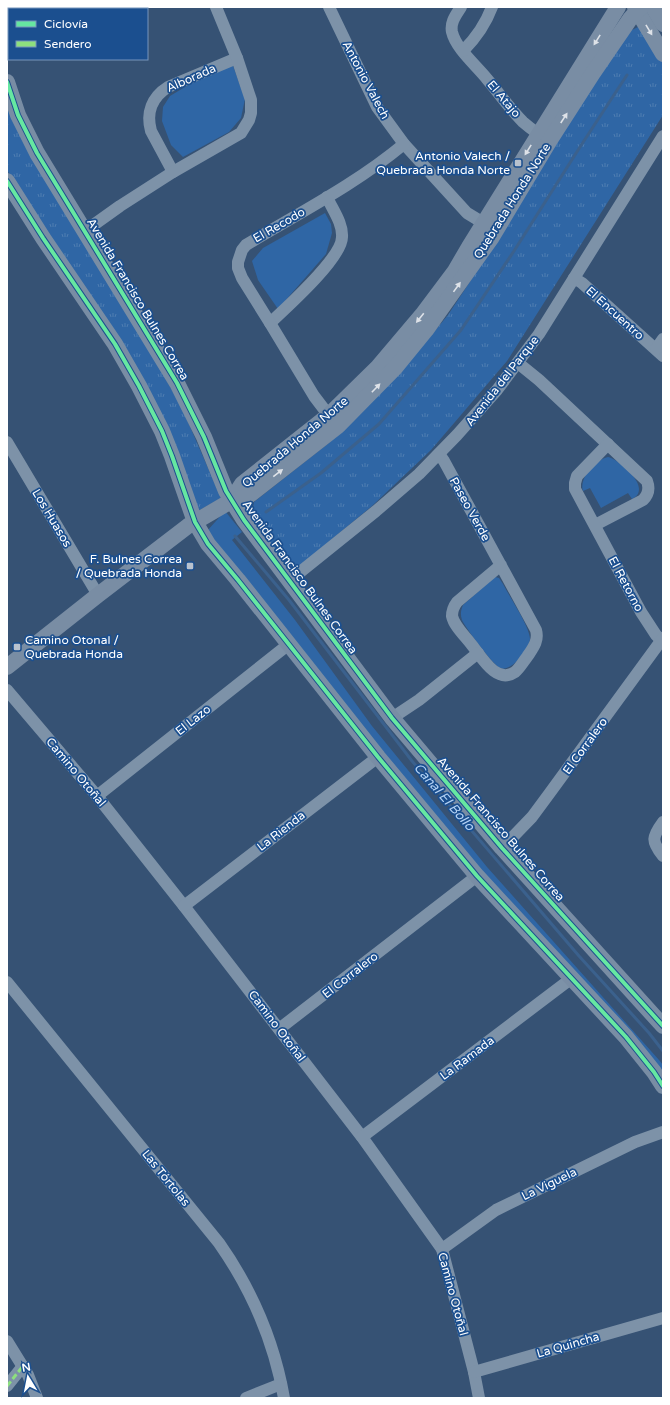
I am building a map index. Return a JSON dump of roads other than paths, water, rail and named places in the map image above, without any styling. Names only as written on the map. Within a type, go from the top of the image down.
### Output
[{"type":"street","points":[[85,231],[120,206],[173,172],[242,133],[246,127],[251,113],[251,100],[237,58],[216,7]]},
{"type":"street","name":"Antonio Valech","points":[[329,7],[377,107],[404,144],[467,213],[490,227]]},
{"type":"street","name":"El Atajo","points":[[461,7],[453,18],[452,33],[463,51],[523,122],[544,137]]},
{"type":"street","points":[[463,51],[471,43],[492,7]]},
{"type":"street","name":"Quebrada Honda Norte","points":[[231,501],[242,484],[333,421],[422,315],[455,270],[490,227],[544,137],[618,7]]},
{"type":"street","points":[[653,7],[663,24]]},
{"type":"street","points":[[638,8],[663,54]]},
{"type":"street","name":"Quebrada Honda Norte","points":[[544,137],[597,67],[638,8]]},
{"type":"street","name":"Alborada","points":[[173,172],[151,131],[150,112],[154,100],[168,87],[237,58]]},
{"type":"street","name":"Avenida Francisco Bulnes Correa","points":[[7,82],[18,115],[37,153],[177,383],[204,437],[231,501],[392,718],[502,848],[663,1026]]},
{"type":"street","name":"Avenida del Parque","points":[[289,581],[392,497],[439,454],[475,416],[518,363],[554,311],[663,136]]},
{"type":"street","name":"El Recodo","points":[[333,421],[314,396],[240,273],[238,262],[239,256],[246,245],[327,197],[387,158],[404,144]]},
{"type":"street","points":[[7,181],[43,238],[118,349],[140,386],[162,431],[195,522],[208,544],[378,757],[477,876],[626,1037],[654,1072],[663,1086]]},
{"type":"street","points":[[270,323],[306,290],[340,248],[342,238],[341,226],[327,197]]},
{"type":"street","name":"El Encuentro","points":[[574,278],[661,348]]},
{"type":"street","points":[[518,363],[539,380],[648,483],[647,496],[643,500],[595,525]]},
{"type":"street","name":"Los Huasos","points":[[7,442],[98,595]]},
{"type":"street","name":"El Retorno","points":[[608,444],[579,474],[575,481],[576,491],[641,612],[656,635],[662,639]]},
{"type":"street","name":"Paseo Verde","points":[[439,454],[501,565],[535,626],[537,636],[536,645],[518,670],[508,675],[493,672],[454,620],[452,615],[453,609],[457,602],[501,565]]},
{"type":"street","points":[[7,667],[173,538],[195,522],[231,501]]},
{"type":"street","name":"El Corralero","points":[[502,848],[532,817],[662,639]]},
{"type":"street","name":"El Lazo","points":[[97,796],[289,644]]},
{"type":"street","points":[[392,718],[419,700],[478,653]]},
{"type":"street","name":"Camino Otoñal","points":[[7,690],[97,796],[280,1029],[362,1137],[442,1249],[474,1372],[479,1398]]},
{"type":"street","name":"La Rienda","points":[[184,906],[378,757]]},
{"type":"street","points":[[663,822],[655,833],[654,841],[657,849],[663,856]]},
{"type":"street","name":"El Corralero","points":[[280,1029],[477,876]]},
{"type":"street","name":"La Ramada","points":[[362,1137],[572,978]]},
{"type":"street","name":"Las Tórtolas","points":[[7,982],[229,1257],[246,1286],[264,1324],[271,1344],[284,1398]]},
{"type":"street","name":"La Viguela","points":[[442,1249],[496,1210],[635,1142],[663,1132]]},
{"type":"street","name":"La Quincha","points":[[474,1372],[663,1318]]},
{"type":"street","points":[[7,1341],[23,1366],[37,1398]]},
{"type":"street","points":[[7,1386],[23,1366]]},
{"type":"street","points":[[246,1398],[281,1384]]},
{"type":"waterway","points":[[266,512],[321,473],[379,424],[461,330],[514,251],[627,75]]},
{"type":"waterway","name":"Canal El Bollo","points":[[235,536],[289,600],[412,761],[579,956],[649,1033],[663,1051]]},
{"type":"place","name":"Antonio Valech / Quebrada Honda Norte","points":[[518,163]]},
{"type":"place","name":"F. Bulnes Correa / Quebrada Honda","points":[[190,566]]},
{"type":"place","name":"Camino Otonal / Quebrada Honda","points":[[17,647]]}]
